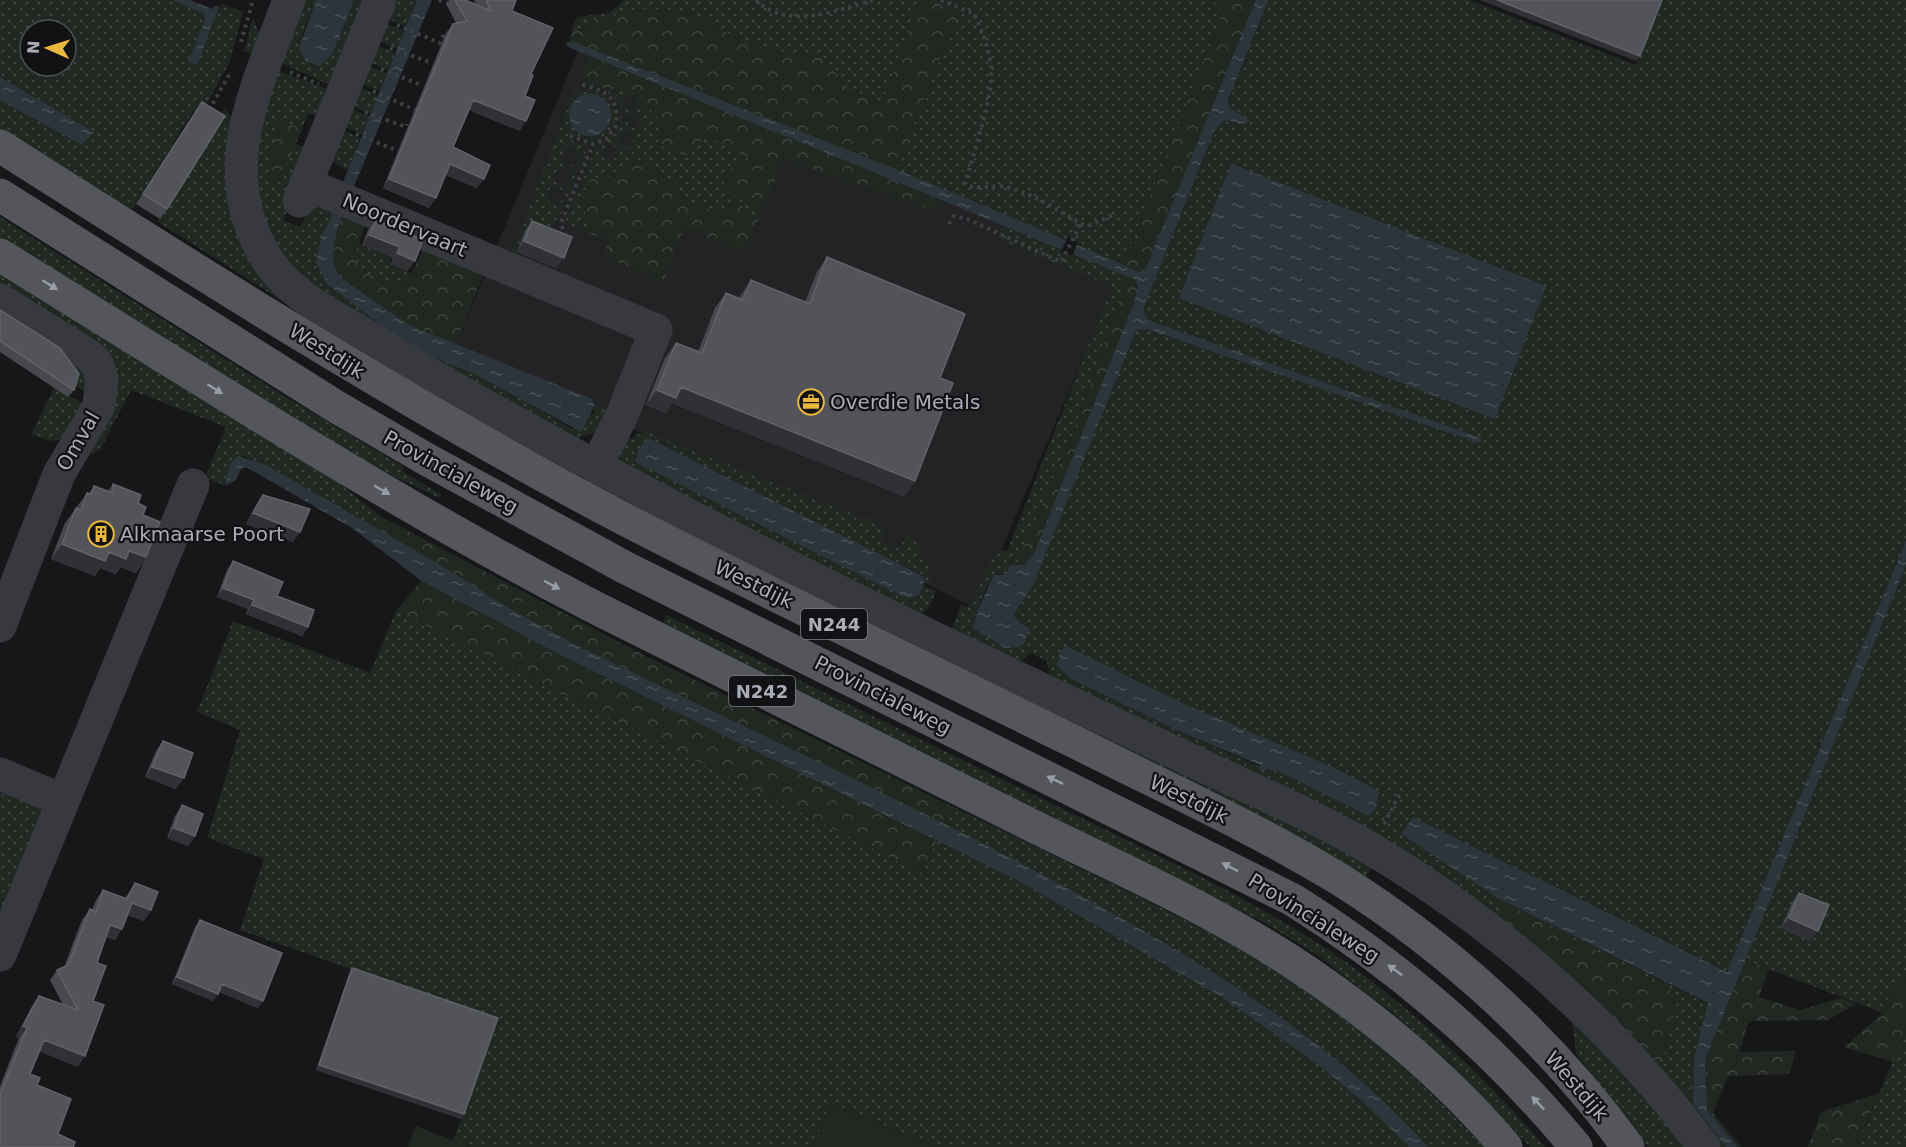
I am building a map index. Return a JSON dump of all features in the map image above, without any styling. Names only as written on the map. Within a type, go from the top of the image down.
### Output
[{"type":"main road","name":"Westdijk","points":[[0,146],[411,403],[630,522],[1250,829],[1342,882],[1422,938],[1504,1009],[1581,1089],[1629,1147]]},
{"type":"main road","name":"Provincialeweg","points":[[0,195],[335,406],[537,520],[626,568],[1293,900],[1337,928],[1408,980],[1514,1076],[1576,1147]]},
{"type":"main road","name":"N242","points":[[0,255],[320,454],[521,568],[696,658],[1156,887],[1283,956],[1352,1002],[1414,1054],[1477,1113],[1506,1147]]},
{"type":"street","points":[[252,57],[289,0]]},
{"type":"street","points":[[345,87],[380,0]]},
{"type":"street","name":"Westdijk","points":[[252,57],[241,176],[251,229],[262,251],[285,284],[423,372],[596,467],[929,636],[1296,808],[1371,849],[1455,904],[1532,964],[1636,1064],[1704,1147]]},
{"type":"street","name":"Noordervaart","points":[[345,87],[302,192],[504,266],[656,330],[623,413],[596,467]]},
{"type":"street","name":"Omval","points":[[0,300],[91,357],[100,370],[103,389],[99,406],[59,474],[0,626]]},
{"type":"street","points":[[0,955],[193,485]]},
{"type":"street","points":[[0,774],[62,800]]},
{"type":"path","points":[[253,0],[252,57],[415,110]]},
{"type":"path","points":[[440,0],[456,6]]},
{"type":"path","points":[[756,0],[778,15],[805,16],[873,0]]},
{"type":"path","points":[[941,0],[974,14],[987,46],[991,68],[988,93],[965,184],[975,187],[1000,186],[1031,194],[1081,224],[1090,225],[1113,215]]},
{"type":"path","points":[[402,27],[440,43],[444,34]]},
{"type":"path","points":[[395,50],[429,62]]},
{"type":"path","points":[[206,114],[231,70]]},
{"type":"path","points":[[384,70],[419,84]]},
{"type":"path","points":[[570,136],[593,144],[600,142],[613,132],[616,126],[616,107],[606,92],[581,84]]},
{"type":"path","points":[[368,114],[399,126],[407,124]]},
{"type":"path","points":[[358,135],[398,151]]},
{"type":"path","points":[[565,236],[561,223],[593,144]]},
{"type":"path","points":[[949,224],[954,216],[967,219],[994,229],[1061,262],[1081,224]]},
{"type":"path","points":[[1371,849],[1402,790]]},
{"type":"shaded area","points":[[580,46],[1120,272],[976,609],[925,583],[923,575],[648,438],[595,405],[595,402],[456,344]]},
{"type":"green space","points":[[0,0],[173,0],[204,14],[205,20],[188,62],[197,65],[219,7],[223,4],[243,12],[230,61],[202,113],[194,110],[132,210],[0,130],[0,100],[82,145],[94,132],[0,77]]},
{"type":"green space","points":[[298,0],[316,0],[305,26],[301,44],[305,60],[312,65],[333,53],[354,0],[364,0],[337,88],[276,61]]},
{"type":"green space","points":[[389,0],[417,0],[406,26],[382,17]]},
{"type":"green space","points":[[624,0],[919,0],[882,105],[848,87],[820,55],[787,52],[755,45],[685,13],[658,9],[636,10],[594,18],[587,29],[579,31],[572,29],[577,17],[609,13]]},
{"type":"green space","points":[[919,0],[964,0],[892,178],[943,199],[938,209],[929,209],[786,160],[783,161],[761,213],[734,195],[723,184],[734,162],[747,165],[748,157],[708,136],[686,155],[661,146],[657,115],[639,102],[637,94],[599,87],[579,80],[593,50],[569,41],[572,29],[579,31],[587,29],[594,18],[643,9],[679,12],[698,17],[755,45],[787,52],[820,55],[848,87],[882,104]]},
{"type":"green space","points":[[964,0],[1213,0],[1224,12],[1120,271],[1127,275],[1075,429],[1016,565],[1011,565],[1006,575],[996,574],[978,607],[973,628],[1005,648],[1030,629],[1015,620],[1015,613],[1021,604],[1151,279],[1221,121],[1269,0],[1470,0],[1636,65],[1662,0],[1906,0],[1906,541],[1727,972],[1413,818],[1401,834],[1498,898],[1708,1004],[1694,1058],[1693,1082],[1685,1102],[1537,953],[1050,678],[1047,661],[1031,653],[1017,666],[952,629],[961,604],[968,607],[994,555],[999,549],[1007,551],[1112,286],[1001,241],[1007,226],[891,180]],"holes":[[[1127,675],[1189,706],[1380,793],[1376,808],[1277,771],[1265,769],[1174,729],[1070,678]]]},
{"type":"green space","points":[[1213,0],[1269,0],[1221,121],[1151,279],[1023,599],[1016,565],[1075,429],[1127,275],[1120,272],[1223,12]]},
{"type":"green space","points":[[253,18],[264,45],[260,57],[244,51]]},
{"type":"green space","points":[[380,21],[404,31],[397,49],[373,39]]},
{"type":"green space","points":[[371,43],[395,53],[388,70],[364,60]]},
{"type":"green space","points":[[363,64],[387,73],[380,91],[356,82]]},
{"type":"green space","points":[[272,68],[335,92],[324,119],[308,113],[296,144],[311,151],[283,220],[300,227],[314,203],[336,207],[327,284],[389,332],[490,381],[574,430],[594,412],[595,405],[609,411],[600,431],[575,439],[404,352],[281,260],[251,185]]},
{"type":"green space","points":[[354,85],[379,96],[371,114],[347,104]]},
{"type":"green space","points":[[576,86],[581,92],[602,94],[606,97],[612,106],[615,122],[607,134],[596,139],[584,138],[571,133],[568,136],[573,141],[588,146],[583,159],[578,158],[580,151],[566,146],[561,161],[575,166],[578,160],[582,161],[575,179],[571,178],[573,171],[558,166],[553,181],[567,186],[570,180],[574,181],[568,198],[563,197],[565,191],[551,186],[546,200],[559,205],[562,199],[566,200],[558,221],[553,219],[546,239],[524,231],[514,258],[511,256]]},
{"type":"green space","points":[[605,89],[637,94],[639,102],[657,115],[659,128],[694,149],[708,136],[748,157],[748,165],[734,162],[729,167],[749,204],[761,213],[758,220],[742,207],[727,206],[721,213],[704,209],[698,204],[682,201],[676,184],[646,167],[641,161],[629,160],[609,177],[600,176],[583,204],[590,234],[565,223],[597,144],[605,142],[607,147],[604,150],[605,158],[613,160],[619,154],[617,147],[609,146],[607,140],[614,133],[620,137],[620,145],[626,148],[631,146],[634,139],[629,132],[621,135],[615,132],[620,120],[625,120],[632,128],[640,124],[637,114],[621,118],[620,106],[625,104],[631,109],[637,105],[634,96],[627,96],[625,102],[619,103]]},
{"type":"green space","points":[[346,106],[370,117],[362,134],[339,125]]},
{"type":"green space","points":[[225,108],[238,127],[282,286],[1375,862],[1364,881],[590,486],[593,481],[295,309],[158,222],[218,127],[215,124]]},
{"type":"green space","points":[[277,119],[301,129],[280,182],[268,177]]},
{"type":"green space","points":[[338,128],[360,138],[348,170],[326,159]]},
{"type":"green space","points":[[636,158],[676,183],[683,201],[699,203],[716,213],[721,213],[732,205],[742,207],[758,220],[745,251],[684,229],[663,283],[603,256],[610,240],[590,234],[582,195],[591,178],[609,177],[630,160]]},
{"type":"green space","points":[[342,214],[368,218],[355,255],[358,266],[381,281],[393,285],[407,283],[424,248],[483,275],[456,344],[409,325],[340,277],[333,254]]},
{"type":"green space","points":[[0,217],[289,399],[404,467],[402,471],[442,495],[440,498],[382,471],[216,376],[0,238]]},
{"type":"green space","points":[[358,244],[391,258],[389,264],[412,274],[407,283],[393,285],[387,283],[358,266],[355,255]]},
{"type":"green space","points":[[0,270],[331,477],[382,517],[376,530],[244,456],[233,459],[224,485],[205,478],[226,427],[131,390],[100,450],[93,453],[89,451],[117,390],[0,287]]},
{"type":"green space","points":[[70,358],[80,363],[90,395],[73,384]]},
{"type":"green space","points":[[54,388],[82,403],[61,439],[52,441],[31,435]]},
{"type":"green space","points":[[644,431],[886,527],[880,542],[900,549],[905,536],[917,541],[920,555],[931,571],[929,582],[924,583],[923,575],[642,444],[635,458],[909,598],[919,594],[923,585],[936,591],[931,603],[922,613],[905,615],[621,461],[620,456],[628,437],[633,439],[636,433],[642,435]]},
{"type":"green space","points":[[382,517],[640,653],[952,806],[922,873],[396,611],[421,581],[370,540]]},
{"type":"green space","points":[[1906,565],[1906,979],[1891,990],[1883,1013],[1745,960]]},
{"type":"green space","points":[[396,611],[922,873],[952,806],[1118,887],[1241,949],[1309,991],[1388,1054],[1484,1147],[939,1147],[830,1104],[813,1147],[470,1147],[453,1141],[498,1021],[240,930],[264,859],[207,838],[240,730],[197,712],[233,621],[370,673]]},
{"type":"green space","points":[[666,615],[1188,870],[1291,926],[1349,964],[1402,1005],[1476,1073],[1545,1147],[1530,1147],[1448,1061],[1394,1014],[1314,953],[1263,922],[1100,840],[661,627]]},
{"type":"green space","points":[[0,793],[44,809],[0,924]]},
{"type":"green space","points":[[1502,901],[1679,995],[1661,1071],[1496,915]]},
{"type":"green space","points":[[1745,960],[1769,969],[1759,997],[1800,1010],[1841,998],[1856,1004],[1828,1020],[1749,1021],[1739,1052],[1796,1051],[1789,1074],[1728,1076],[1713,1113],[1741,1147],[1737,1147],[1707,1110],[1705,1060]]},
{"type":"green space","points":[[1906,979],[1906,1031],[1893,1062],[1844,1047],[1883,1013],[1891,990]]},
{"type":"green space","points":[[1571,1014],[1691,1147],[1648,1147],[1576,1054]]},
{"type":"green space","points":[[1906,1031],[1906,1147],[1856,1147]]},
{"type":"green space","points":[[1693,1080],[1693,1104],[1726,1147],[1720,1147],[1684,1102]]},
{"type":"green space","points":[[1879,1093],[1856,1147],[1808,1147],[1821,1112]]},
{"type":"green space","points":[[830,1104],[939,1147],[813,1147]]},
{"type":"green space","points":[[416,1126],[470,1147],[408,1147]]},
{"type":"water","points":[[173,0],[190,0],[212,9],[216,5],[219,7],[197,65],[188,62],[205,20],[204,14]]},
{"type":"water","points":[[316,0],[354,0],[333,53],[320,66],[306,62],[299,48]]},
{"type":"water","points":[[417,0],[432,0],[352,191],[341,187]]},
{"type":"water","points":[[1256,0],[1268,0],[1227,102],[1230,108],[1249,120],[1245,124],[1224,120],[1214,131],[1143,309],[1148,320],[1481,438],[1481,442],[1147,329],[1136,330],[1033,585],[1014,614],[1016,620],[1030,629],[1024,643],[1019,647],[1005,648],[973,628],[977,611],[994,575],[1006,575],[1010,565],[1024,565],[1034,554],[1133,306],[1138,288],[1136,280],[568,47],[566,43],[571,41],[856,154],[998,211],[1139,272],[1146,268]]},
{"type":"water","points":[[0,77],[94,132],[82,145],[0,100]]},
{"type":"water","points":[[590,94],[605,100],[611,115],[605,130],[590,136],[575,130],[569,115],[575,100]]},
{"type":"water","points":[[1231,164],[1546,286],[1495,419],[1179,298]]},
{"type":"water","points":[[336,207],[342,213],[333,254],[340,277],[409,325],[592,399],[595,405],[581,432],[473,373],[429,356],[389,332],[327,284],[316,262],[322,235]]},
{"type":"water","points":[[648,438],[923,576],[924,583],[919,595],[909,598],[902,596],[635,462],[639,448]]},
{"type":"water","points":[[238,456],[266,465],[437,563],[515,612],[584,649],[975,839],[1147,933],[1234,986],[1316,1044],[1393,1110],[1428,1147],[1409,1147],[1361,1100],[1319,1065],[1222,997],[1017,880],[553,651],[422,581],[352,528],[246,467],[241,469],[236,480],[225,486],[230,465]]},
{"type":"water","points":[[1906,541],[1906,565],[1705,1060],[1707,1110],[1737,1147],[1726,1147],[1693,1104],[1694,1058],[1708,1003],[1498,898],[1401,834],[1413,817],[1727,972]]},
{"type":"water","points":[[1066,646],[1189,706],[1335,768],[1380,792],[1376,808],[1369,816],[1278,771],[1266,769],[1263,771],[1258,768],[1260,765],[1174,729],[1070,678],[1057,666],[1060,652]]},
{"type":"pier","points":[[1068,237],[1078,242],[1072,256],[1061,251]]},
{"type":"building","points":[[455,0],[465,0],[491,11],[486,0],[516,0],[512,11],[553,28],[531,74],[533,75],[525,96],[535,100],[526,121],[473,100],[453,147],[490,165],[484,179],[450,164],[436,198],[389,179],[453,24],[467,21]]},
{"type":"building","points":[[1497,0],[1662,0],[1640,56]]},
{"type":"building","points":[[202,102],[225,116],[167,209],[143,194]]},
{"type":"building","points":[[376,220],[423,240],[415,261],[397,253],[400,247],[369,235]]},
{"type":"building","points":[[532,221],[572,237],[564,258],[524,241]]},
{"type":"building","points":[[827,257],[965,314],[940,378],[953,383],[915,481],[681,387],[676,398],[657,390],[676,343],[702,353],[726,293],[743,300],[751,280],[810,304]]},
{"type":"building","points":[[0,310],[60,348],[79,374],[74,390],[0,341]]},
{"type":"building","name":"Alkmaarse Poort","points":[[113,484],[141,495],[138,503],[146,507],[143,515],[160,522],[146,557],[129,551],[126,559],[109,552],[105,561],[62,544],[76,508],[81,510],[87,493],[91,494],[94,486],[113,493]]},
{"type":"building","points":[[263,495],[310,509],[300,532],[253,513]]},
{"type":"building","points":[[233,561],[283,582],[277,596],[314,610],[308,627],[252,605],[254,600],[223,588]]},
{"type":"building","points":[[163,741],[193,753],[184,778],[152,767]]},
{"type":"building","points":[[182,805],[203,814],[195,836],[174,828]]},
{"type":"building","points":[[135,883],[158,892],[151,910],[132,903],[122,929],[110,925],[97,963],[106,966],[93,1001],[104,1005],[85,1056],[44,1040],[30,1074],[40,1078],[37,1085],[71,1099],[58,1134],[75,1142],[73,1147],[0,1147],[0,1094],[27,1028],[23,1026],[39,996],[78,1010],[57,970],[68,965],[90,909],[96,912],[103,890],[127,899]]},
{"type":"building","points":[[1799,893],[1829,905],[1818,931],[1789,918]]},
{"type":"building","points":[[200,920],[282,953],[263,1001],[222,984],[218,994],[177,977]]},
{"type":"building","points":[[352,968],[498,1018],[464,1114],[319,1065]]},
{"type":"place","name":"Overdie Metals","points":[[811,402]]},
{"type":"place","name":"Alkmaarse Poort","points":[[101,534]]}]
